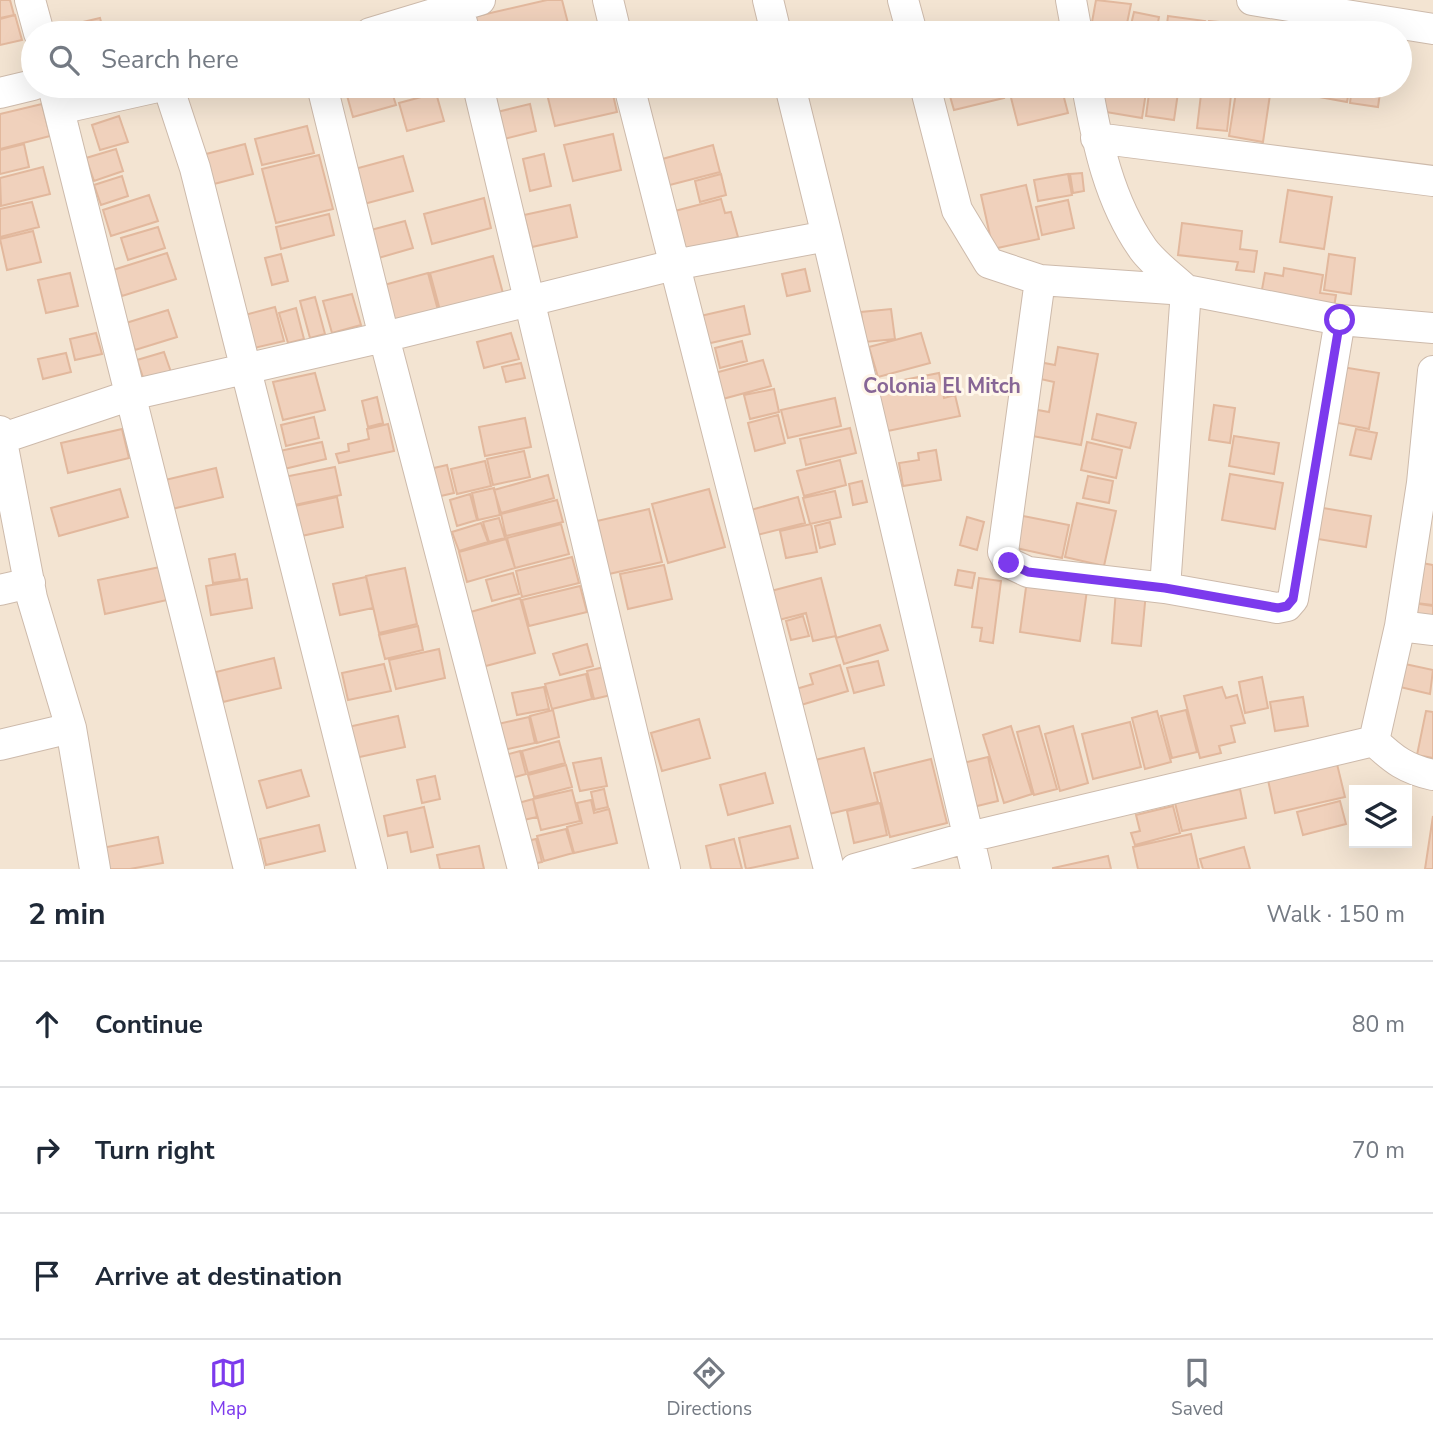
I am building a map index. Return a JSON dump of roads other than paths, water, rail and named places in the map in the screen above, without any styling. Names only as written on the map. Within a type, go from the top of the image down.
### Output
[{"type":"street","points":[[30,0],[36,21]]},
{"type":"street","points":[[608,0],[613,21]]},
{"type":"street","points":[[768,0],[773,21]]},
{"type":"street","points":[[903,0],[909,21]]},
{"type":"street","points":[[1071,0],[1075,21]]},
{"type":"street","points":[[1252,0],[1383,21]]},
{"type":"street","points":[[428,21],[468,13]]},
{"type":"street","points":[[1412,26],[1433,29]]},
{"type":"street","points":[[0,93],[21,88]]},
{"type":"street","points":[[56,98],[249,869]]},
{"type":"street","points":[[172,98],[195,168],[372,869]]},
{"type":"street","points":[[325,98],[384,337],[523,869]]},
{"type":"street","points":[[481,98],[665,869]]},
{"type":"street","points":[[632,98],[829,869]]},
{"type":"street","points":[[793,98],[976,869]]},
{"type":"street","points":[[928,98],[957,210],[989,263],[1040,281],[1186,290],[1340,320],[1433,328]]},
{"type":"street","points":[[1089,98],[1096,138],[1113,195],[1143,250],[1186,290]]},
{"type":"street","points":[[1096,138],[1433,181]]},
{"type":"street","points":[[95,869],[71,728],[32,598],[1,435],[131,395],[384,337],[674,264],[827,236]]},
{"type":"street","points":[[1040,281],[1003,552],[1009,563],[1028,572],[1165,588],[1278,608],[1287,606],[1293,599],[1340,320]]},
{"type":"street","points":[[1165,588],[1186,290]]},
{"type":"street","points":[[1374,741],[1400,626],[1428,476],[1433,371]]},
{"type":"street","points":[[0,590],[30,583]]},
{"type":"street","points":[[1400,626],[1433,630]]},
{"type":"street","points":[[0,745],[71,728]]},
{"type":"street","points":[[855,869],[969,837],[1374,741]]},
{"type":"street","points":[[1374,741],[1392,758],[1412,771],[1433,775]]},
{"type":"district","name":"Colonia El Mitch","points":[[942,386]]}]
